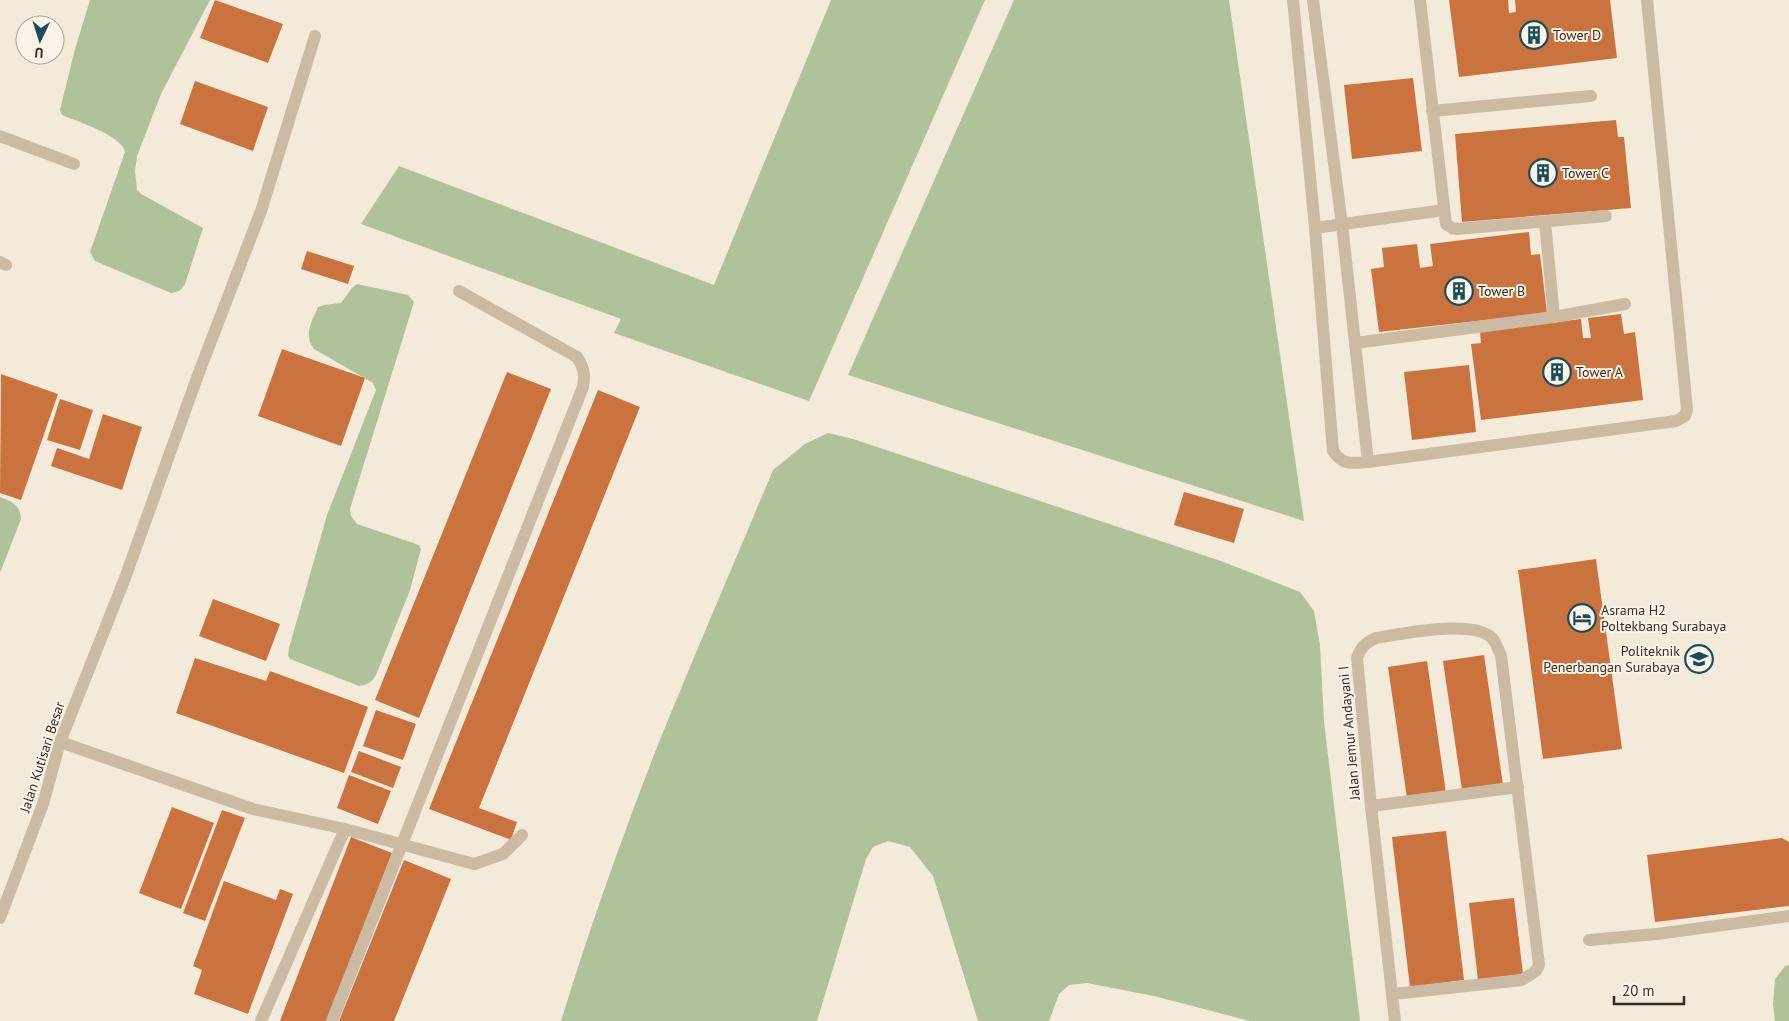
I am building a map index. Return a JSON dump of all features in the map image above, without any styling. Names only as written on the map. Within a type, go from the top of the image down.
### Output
[{"type":"street","points":[[1293,0],[1316,228],[1332,451],[1337,458],[1348,463],[1368,462],[1676,421],[1685,416],[1687,404],[1646,0]]},
{"type":"street","points":[[1313,0],[1368,462]]},
{"type":"street","points":[[1420,0],[1446,224],[1457,229],[1606,216]]},
{"type":"street","name":"Jalan Kutisari Besar","points":[[0,918],[43,804],[60,742],[125,578],[261,211],[315,36]]},
{"type":"street","points":[[1432,111],[1591,96]]},
{"type":"street","points":[[0,136],[74,164]]},
{"type":"street","points":[[1316,228],[1444,210]]},
{"type":"street","points":[[1545,222],[1554,317]]},
{"type":"street","points":[[332,1021],[583,387],[585,376],[582,364],[577,357],[459,291]]},
{"type":"street","points":[[1355,343],[1554,317],[1625,304]]},
{"type":"street","name":"Jalan Jemur Andayani I","points":[[1393,994],[1522,980],[1536,971],[1539,959],[1501,655],[1492,638],[1479,631],[1458,628],[1376,638],[1366,642],[1357,658],[1395,1021]]},
{"type":"street","points":[[60,742],[253,809],[345,829],[474,864],[503,854],[522,835]]},
{"type":"street","name":"Jalan Jemur Andayani I","points":[[1371,806],[1518,787]]},
{"type":"street","points":[[261,1021],[345,829]]},
{"type":"street","points":[[1589,940],[1664,933],[1789,916]]},
{"type":"green space","points":[[90,0],[210,0],[161,94],[137,156],[135,171],[137,190],[141,194],[203,228],[185,284],[181,290],[176,292],[171,293],[95,261],[90,252],[125,152],[116,140],[88,125],[62,115],[60,110],[75,49]]},
{"type":"green space","points":[[831,0],[985,0],[809,401],[614,333],[621,319],[361,224],[399,166],[714,285]]},
{"type":"green space","points":[[1014,0],[1229,0],[1304,521],[848,375]]},
{"type":"green space","points":[[357,284],[408,295],[414,302],[350,509],[351,516],[357,524],[419,545],[421,549],[410,590],[376,675],[369,683],[359,686],[290,659],[288,656],[327,515],[376,390],[373,383],[314,349],[309,333],[318,307],[341,303]]},
{"type":"green space","points":[[828,433],[853,439],[1221,561],[1300,592],[1314,611],[1320,645],[1324,722],[1360,1021],[1250,1021],[1154,996],[1087,983],[1069,985],[1059,994],[1049,1021],[978,1021],[933,876],[910,847],[888,841],[873,847],[866,859],[817,1021],[561,1021],[595,916],[659,742],[773,470],[805,444]]},
{"type":"green space","points":[[0,497],[12,502],[17,507],[21,519],[0,573]]},
{"type":"green space","points":[[1789,965],[1789,1021],[1775,1021],[1773,1004],[1775,979],[1785,966]]},
{"type":"building","points":[[215,0],[283,24],[268,63],[200,38]]},
{"type":"building","name":"Tower D","points":[[1449,0],[1508,0],[1509,13],[1516,12],[1515,0],[1610,0],[1617,58],[1459,77]]},
{"type":"building","points":[[1413,78],[1422,151],[1352,159],[1344,85]]},
{"type":"building","points":[[195,81],[268,107],[253,151],[180,124]]},
{"type":"building","name":"Tower C","points":[[1616,120],[1618,137],[1624,137],[1631,208],[1462,222],[1455,134]]},
{"type":"building","name":"Tower B","points":[[1529,232],[1531,255],[1540,254],[1547,313],[1379,332],[1371,269],[1384,267],[1382,248],[1417,244],[1420,268],[1433,266],[1430,244]]},
{"type":"building","points":[[307,251],[354,266],[348,284],[301,269]]},
{"type":"building","name":"Tower A","points":[[1621,314],[1624,334],[1635,332],[1643,400],[1481,420],[1471,344],[1481,343],[1480,332],[1581,319],[1583,338],[1591,338],[1588,318]]},
{"type":"building","points":[[282,349],[365,378],[341,446],[258,416]]},
{"type":"building","points":[[1469,365],[1476,432],[1412,440],[1404,372]]},
{"type":"building","points":[[507,372],[551,389],[419,718],[375,700]]},
{"type":"building","points":[[1,374],[58,394],[21,500],[0,493]]},
{"type":"building","points":[[598,390],[640,407],[479,808],[517,822],[511,840],[429,809]]},
{"type":"building","points":[[60,399],[93,410],[80,450],[47,440]]},
{"type":"building","points":[[103,414],[142,427],[122,490],[51,466],[57,448],[89,459]]},
{"type":"building","points":[[1184,492],[1244,509],[1234,543],[1174,525]]},
{"type":"building","points":[[1596,559],[1622,749],[1543,759],[1518,570]]},
{"type":"building","points":[[213,599],[280,624],[266,661],[199,636]]},
{"type":"building","points":[[1484,655],[1503,785],[1462,790],[1443,661]]},
{"type":"building","points":[[195,658],[266,681],[270,671],[368,707],[344,773],[176,713]]},
{"type":"building","points":[[1427,661],[1446,793],[1407,798],[1388,667]]},
{"type":"building","points":[[376,710],[416,724],[403,760],[363,746]]},
{"type":"building","points":[[359,751],[401,767],[393,788],[351,772]]},
{"type":"building","points":[[349,775],[391,791],[378,824],[337,808]]},
{"type":"building","points":[[172,807],[214,823],[181,909],[139,893]]},
{"type":"building","points":[[222,810],[245,818],[205,921],[183,913]]},
{"type":"building","points":[[1446,831],[1464,980],[1410,987],[1392,837]]},
{"type":"building","points":[[351,837],[392,853],[327,1021],[280,1021]]},
{"type":"building","points":[[1782,838],[1789,842],[1789,906],[1655,922],[1647,855]]},
{"type":"building","points":[[404,860],[451,879],[394,1021],[339,1021]]},
{"type":"building","points":[[224,881],[276,900],[280,889],[293,894],[248,1014],[194,994],[202,970],[193,966]]},
{"type":"building","points":[[1514,898],[1523,974],[1478,980],[1469,903]]},
{"type":"place","name":"Tower D","points":[[1534,35]]},
{"type":"place","name":"Tower C","points":[[1543,173]]},
{"type":"place","name":"Tower B","points":[[1459,291]]},
{"type":"place","name":"Tower A","points":[[1557,372]]},
{"type":"place","name":"Asrama H2 Poltekbang Surabaya","points":[[1582,618]]},
{"type":"place","name":"Politeknik Penerbangan Surabaya","points":[[1699,659]]}]
